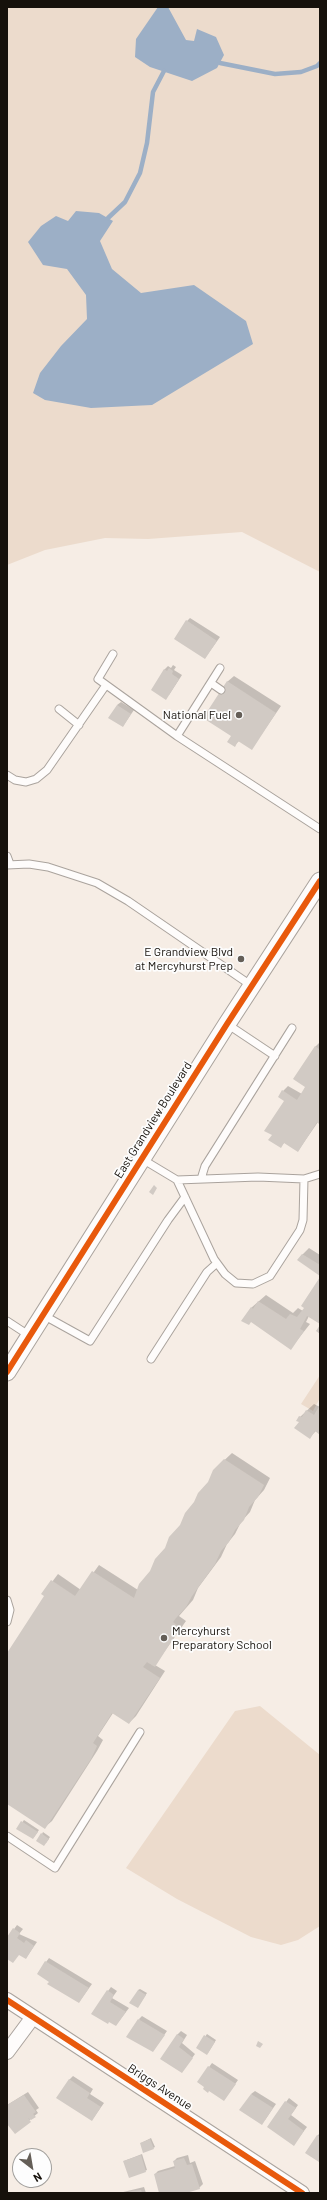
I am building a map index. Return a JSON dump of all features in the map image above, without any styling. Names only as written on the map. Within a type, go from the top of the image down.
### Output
[{"type":"street","name":"East Grandview Boulevard","points":[[7,1372],[227,1024],[320,881]]},
{"type":"street","name":"Briggs Avenue","points":[[7,2000],[302,2193]]},
{"type":"street","points":[[7,2052],[33,2016]]},
{"type":"lane","points":[[113,654],[98,679],[177,736],[320,829]]},
{"type":"lane","points":[[177,736],[220,668]]},
{"type":"lane","points":[[211,683],[221,690]]},
{"type":"lane","points":[[7,775],[16,780],[26,782],[36,779],[47,770],[106,685]]},
{"type":"lane","points":[[59,709],[79,725]]},
{"type":"lane","points":[[7,856],[8,865],[48,867],[97,883],[128,901],[252,986]]},
{"type":"lane","points":[[227,1024],[275,1056]]},
{"type":"lane","points":[[201,1179],[206,1166],[292,1028]]},
{"type":"lane","points":[[142,1159],[177,1180],[258,1177],[304,1179],[320,1174]]},
{"type":"lane","points":[[177,1180],[217,1263],[225,1274],[236,1283],[253,1284],[270,1276],[300,1230],[303,1220],[304,1179]]},
{"type":"lane","points":[[43,1315],[90,1341],[168,1220],[185,1197]]},
{"type":"lane","points":[[151,1359],[207,1272],[217,1263]]},
{"type":"lane","points":[[7,1321],[30,1336]]},
{"type":"lane","points":[[7,1600],[10,1610],[7,1622]]},
{"type":"lane","points":[[7,1836],[55,1868],[140,1732]]},
{"type":"shaded area","points":[[7,7],[320,7],[320,572],[242,532],[148,539],[105,538],[45,550],[7,565]]},
{"type":"shaded area","points":[[320,1375],[320,1398],[313,1411],[301,1404]]},
{"type":"shaded area","points":[[260,1706],[320,1755],[320,1926],[298,1940],[281,1945],[251,1937],[177,1899],[126,1868],[235,1711]]},
{"type":"water","points":[[158,7],[168,7],[186,40],[194,41],[197,29],[216,37],[224,55],[217,68],[192,81],[150,67],[135,57],[136,39]]},
{"type":"water","points":[[76,211],[99,213],[113,221],[100,241],[112,269],[141,293],[194,285],[246,321],[253,344],[152,405],[91,408],[45,400],[33,393],[40,373],[61,346],[87,319],[86,295],[67,269],[43,265],[28,242],[41,226],[56,216],[68,221]]},
{"type":"building","points":[[186,620],[217,641],[205,659],[174,639]]},
{"type":"building","points":[[169,668],[173,671],[172,674],[179,679],[166,700],[151,690],[164,669],[167,671]]},
{"type":"building","name":"National Fuel","points":[[227,681],[276,713],[252,750],[238,741],[235,747],[227,742],[231,736],[203,718]]},
{"type":"building","points":[[117,705],[131,714],[123,727],[108,718]]},
{"type":"building","points":[[315,1046],[320,1050],[320,1125],[317,1122],[298,1152],[284,1143],[281,1148],[268,1140],[272,1135],[264,1131],[284,1101],[278,1097],[282,1090],[297,1100],[305,1087],[293,1079]]},
{"type":"building","points":[[154,1185],[157,1188],[153,1195],[149,1192]]},
{"type":"building","points":[[302,1254],[320,1265],[320,1276],[297,1260]]},
{"type":"building","points":[[320,1277],[320,1324],[307,1316],[300,1329],[304,1331],[291,1350],[251,1322],[249,1325],[241,1321],[251,1307],[253,1309],[258,1301],[286,1319],[290,1314],[297,1317],[304,1308],[301,1306]]},
{"type":"building","points":[[320,1325],[320,1334],[316,1331]]},
{"type":"building","points":[[320,1405],[320,1435],[315,1431],[310,1439],[294,1428],[299,1422],[296,1421],[299,1416],[302,1417],[306,1410],[314,1415]]},
{"type":"building","points":[[224,1459],[264,1485],[258,1497],[249,1507],[244,1520],[235,1530],[229,1542],[221,1551],[215,1564],[186,1607],[173,1622],[180,1628],[155,1667],[147,1662],[143,1667],[160,1678],[129,1724],[112,1713],[93,1743],[97,1746],[91,1759],[45,1829],[7,1804],[7,1653],[44,1596],[41,1594],[51,1580],[75,1596],[92,1571],[134,1598],[139,1584],[150,1571],[155,1559],[165,1548],[169,1537],[180,1525],[185,1513],[194,1502],[198,1493],[208,1482],[213,1470]]},
{"type":"building","points":[[21,1821],[38,1832],[33,1839],[16,1829]]},
{"type":"building","points":[[41,1833],[49,1839],[44,1846],[36,1841]]},
{"type":"building","points":[[13,1928],[20,1933],[17,1938],[24,1943],[26,1940],[34,1946],[26,1959],[19,1955],[13,1963],[7,1959],[7,1937]]},
{"type":"building","points":[[45,1961],[89,1988],[79,2003],[47,1984],[49,1982],[37,1974]]},
{"type":"building","points":[[107,1990],[114,1995],[110,2002],[126,2012],[116,2026],[109,2022],[108,2024],[91,2014]]},
{"type":"building","points":[[138,1990],[146,1995],[138,2008],[129,2003]]},
{"type":"building","points":[[138,2019],[165,2035],[153,2052],[126,2037]]},
{"type":"building","points":[[177,2034],[184,2039],[179,2047],[193,2058],[182,2073],[160,2059]]},
{"type":"building","points":[[204,2035],[215,2042],[207,2055],[196,2048]]},
{"type":"building","points":[[258,2041],[263,2044],[260,2048],[256,2046]]},
{"type":"building","points":[[208,2066],[236,2084],[224,2101],[209,2091],[208,2093],[203,2089],[204,2087],[197,2082]]},
{"type":"building","points":[[69,2079],[90,2093],[87,2098],[101,2107],[92,2121],[56,2098]]},
{"type":"building","points":[[251,2094],[273,2108],[262,2125],[239,2110]]},
{"type":"building","points":[[24,2095],[36,2112],[33,2114],[36,2117],[31,2120],[28,2118],[31,2122],[15,2134],[7,2124],[7,2105]]},
{"type":"building","points":[[285,2101],[296,2108],[288,2119],[304,2131],[294,2146],[267,2127]]},
{"type":"building","points":[[317,2135],[320,2137],[319,2162],[305,2153]]},
{"type":"building","points":[[150,2139],[154,2149],[143,2153],[140,2143]]},
{"type":"building","points":[[141,2155],[146,2172],[129,2178],[123,2161]]},
{"type":"building","points":[[184,2158],[187,2165],[192,2164],[200,2189],[186,2193],[159,2193],[154,2174],[175,2168],[173,2161]]},
{"type":"building","points":[[141,2190],[142,2193],[126,2193],[132,2191]]},
{"type":"waterway","points":[[220,63],[275,74],[301,72],[317,66],[320,63]]},
{"type":"waterway","points":[[108,218],[125,202],[140,173],[147,143],[153,92],[164,71]]},
{"type":"cycle path","points":[[7,1372],[227,1024],[320,881]]},
{"type":"cycle path","points":[[7,2000],[302,2193]]},
{"type":"place","name":"National Fuel","points":[[239,715]]},
{"type":"place","name":"E Grandview Blvd at Mercyhurst Prep","points":[[241,959]]},
{"type":"place","name":"Mercyhurst Preparatory School","points":[[164,1638]]}]
